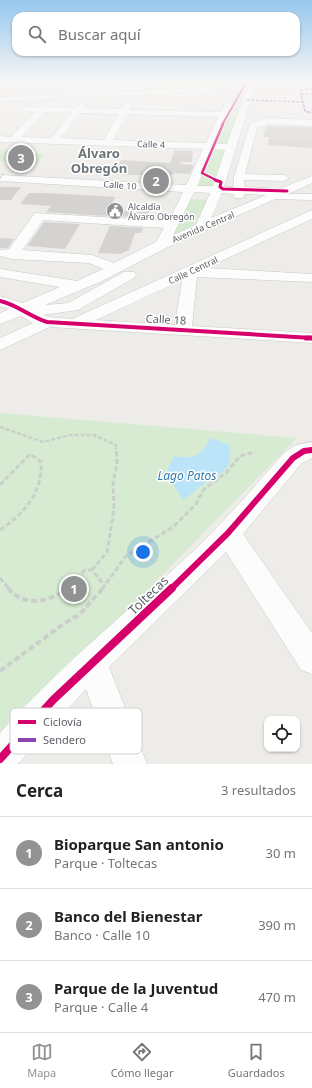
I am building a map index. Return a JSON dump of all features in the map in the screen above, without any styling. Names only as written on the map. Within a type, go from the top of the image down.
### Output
[{"type":"street","points":[[13,140],[36,117]]},
{"type":"street","points":[[53,141],[73,117]]},
{"type":"street","points":[[107,143],[121,117]]},
{"type":"street","points":[[161,245],[189,192],[200,153],[223,117]]},
{"type":"street","points":[[201,228],[216,193],[241,117]]},
{"type":"street","points":[[239,194],[244,177],[253,126],[267,121],[312,123]]},
{"type":"street","name":"Calle 4","points":[[0,139],[107,143],[162,141],[200,153],[230,147]]},
{"type":"street","points":[[126,148],[200,153],[123,153],[126,148]]},
{"type":"street","points":[[244,177],[284,178]]},
{"type":"street","points":[[244,177],[252,194]]},
{"type":"street","name":"Calle 10","points":[[1,178],[189,192],[312,197]]},
{"type":"street","name":"Avenida Central","points":[[0,328],[35,314],[85,284],[161,245],[312,180]]},
{"type":"street","points":[[300,185],[312,187]]},
{"type":"street","points":[[22,190],[119,197]]},
{"type":"street","name":"Calle 10","points":[[279,195],[312,193]]},
{"type":"street","points":[[162,212],[175,221]]},
{"type":"street","name":"Calle Central","points":[[73,324],[190,272],[312,214]]},
{"type":"street","points":[[6,254],[39,216],[175,221]]},
{"type":"street","points":[[0,345],[35,314],[72,308],[129,275],[130,272],[122,266],[92,259],[6,254]]},
{"type":"street","points":[[182,329],[190,272],[312,278]]},
{"type":"street","points":[[0,273],[85,284]]},
{"type":"street","points":[[0,302],[17,305],[35,314]]},
{"type":"street","name":"Avenida Central","points":[[0,319],[35,314]]},
{"type":"street","name":"Calle 18","points":[[35,314],[73,324],[182,329],[312,338]]},
{"type":"street","name":"Toltecas","points":[[45,708],[228,533],[293,458],[304,451],[312,450]]},
{"type":"street","points":[[228,533],[312,659]]},
{"type":"street","points":[[92,662],[109,708]]},
{"type":"street","name":"Toltecas","points":[[0,759],[10,748]]},
{"type":"street","points":[[126,754],[130,764]]},
{"type":"path","points":[[0,426],[43,442],[70,435],[94,435],[116,445],[117,464],[113,483],[114,509],[107,552],[92,570]]},
{"type":"path","points":[[0,671],[62,625],[80,614],[94,600],[126,556],[173,527],[196,504],[204,489],[226,473],[240,456],[255,452]]},
{"type":"path","points":[[0,485],[30,454],[41,462],[42,477],[28,504],[18,517],[0,530]]},
{"type":"path","points":[[0,578],[9,590],[18,598],[31,601],[42,601],[63,593],[84,570],[92,570]]},
{"type":"path","points":[[92,570],[104,585]]},
{"type":"green space","points":[[224,117],[238,117],[227,145],[212,144]]},
{"type":"green space","points":[[211,148],[225,150],[211,188],[192,187]]},
{"type":"green space","points":[[0,150],[45,154],[38,163],[0,162]]},
{"type":"green space","points":[[187,199],[207,200],[190,228],[179,234],[172,234]]},
{"type":"green space","points":[[0,413],[297,438],[31,708],[10,708],[10,730],[0,740]]},
{"type":"water","name":"Lago Patos","points":[[210,438],[229,444],[230,460],[228,466],[220,474],[199,487],[184,500],[167,476],[167,471],[174,456],[192,457],[200,453]]},
{"type":"building","points":[[266,126],[312,127],[312,148],[268,145],[269,137],[263,137]]},
{"type":"building","points":[[175,150],[193,151],[192,162],[181,162],[180,164],[194,165],[190,174],[174,173],[173,175],[166,175],[164,182],[146,181],[148,175],[114,175],[121,160],[170,163]]},
{"type":"building","points":[[0,187],[21,187],[11,200],[0,200]]},
{"type":"building","points":[[29,193],[115,197],[107,216],[46,212],[51,206],[20,204]]},
{"type":"building","points":[[151,206],[147,218],[115,216],[118,210],[140,212]]},
{"type":"building","points":[[44,222],[80,224],[65,249],[27,246]]},
{"type":"building","points":[[110,226],[143,228],[141,233],[135,233],[129,250],[120,254],[98,253]]},
{"type":"building","points":[[0,238],[14,239],[8,248],[0,248]]},
{"type":"cycle path","points":[[226,117],[202,173],[209,178],[221,182],[220,187],[223,189],[287,191]]},
{"type":"cycle path","points":[[0,301],[14,305],[34,317],[47,322],[312,338]]},
{"type":"cycle path","points":[[46,708],[82,671],[171,589],[228,533],[293,458],[304,451],[312,450]]},
{"type":"cycle path","points":[[0,759],[10,747]]},
{"type":"place","name":"Parque de la Juventud","points":[[21,158]]},
{"type":"place","name":"Banco del Bienestar","points":[[156,181]]},
{"type":"place","name":"Alcaldía Álvaro Obregón","points":[[115,211]]},
{"type":"place","name":"Bioparque San antonio","points":[[74,589]]},
{"type":"district","name":"Álvaro Obregón","points":[[99,160]]}]
